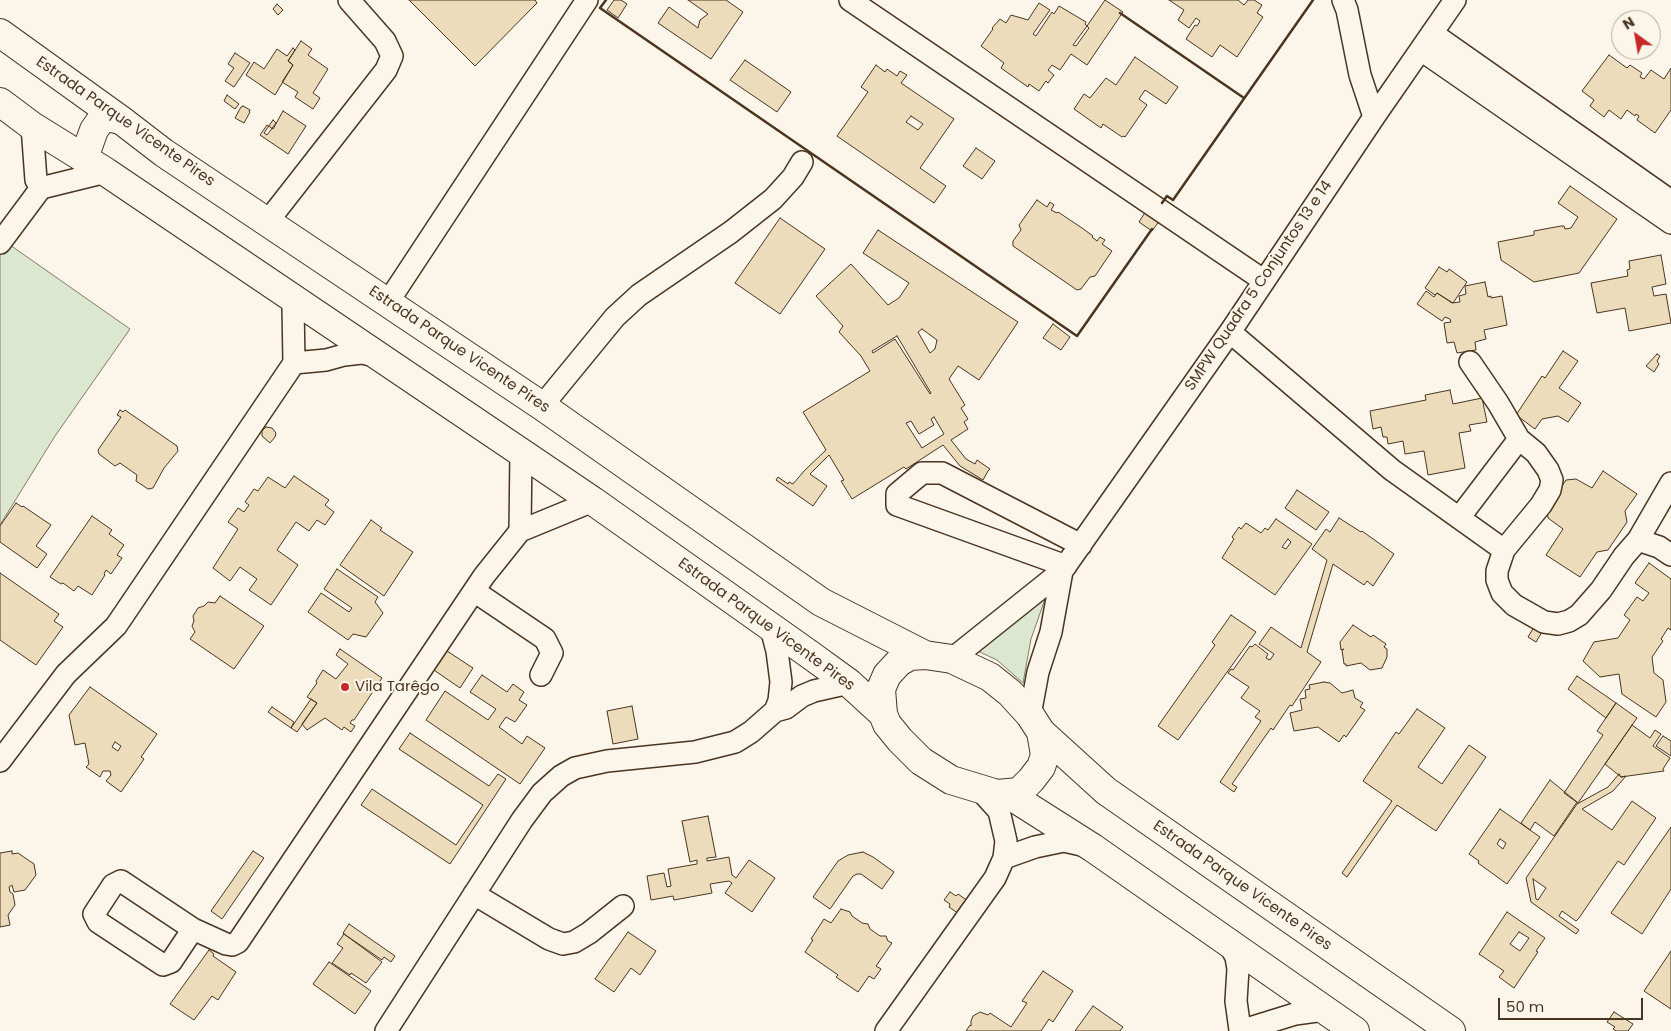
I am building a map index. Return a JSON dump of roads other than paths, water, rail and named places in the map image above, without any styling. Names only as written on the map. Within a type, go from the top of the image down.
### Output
[{"type":"main road","name":"Estrada Parque Vicente Pires","points":[[0,33],[164,153],[542,406],[821,602],[925,655]]},
{"type":"main road","name":"Estrada Parque Vicente Pires","points":[[0,102],[32,126],[95,165],[593,501],[849,683],[883,714]]},
{"type":"main road","points":[[95,165],[94,130],[101,120],[107,117],[121,120]]},
{"type":"main road","points":[[925,655],[952,659],[990,677],[1010,693],[1035,723],[1044,755],[1041,767],[1018,792],[997,794],[951,780],[921,762],[887,724],[883,714],[881,689],[887,675],[899,662],[910,656],[925,655]]},
{"type":"main road","name":"Estrada Parque Vicente Pires","points":[[1035,723],[1106,791],[1451,1031]]},
{"type":"main road","points":[[1008,794],[1093,848],[1355,1031]]},
{"type":"street","points":[[268,221],[386,70],[392,56],[385,41],[349,0]]},
{"type":"street","points":[[388,302],[587,0]]},
{"type":"street","points":[[850,0],[1263,280]]},
{"type":"street","points":[[1343,0],[1347,10],[1360,75],[1374,117]]},
{"type":"street","name":"SMPW Quadra 5 Conjuntos 13 e 14","points":[[952,659],[1064,569],[1230,332],[1263,280],[1455,0]]},
{"type":"street","points":[[1426,42],[1548,126],[1671,201]]},
{"type":"street","points":[[32,126],[36,180],[41,188]]},
{"type":"street","points":[[1548,126],[1671,223]]},
{"type":"street","points":[[542,406],[615,317],[639,295],[731,232],[773,199],[793,178],[802,162]]},
{"type":"street","points":[[0,243],[41,188],[95,165]]},
{"type":"street","points":[[0,761],[66,674],[116,626],[294,364],[293,306],[290,296]]},
{"type":"street","points":[[1230,332],[1392,470],[1504,550]]},
{"type":"street","points":[[294,364],[326,360],[344,355],[362,354],[382,358]]},
{"type":"street","points":[[1470,362],[1498,403],[1518,439],[1536,453],[1548,470],[1552,480],[1550,490],[1541,505],[1504,550],[1497,571],[1497,580],[1502,593],[1514,605],[1544,622],[1558,624],[1569,621],[1579,614],[1601,590],[1624,556],[1638,540],[1671,483]]},
{"type":"street","points":[[1459,518],[1518,439]]},
{"type":"street","points":[[520,531],[521,452]]},
{"type":"street","points":[[1064,569],[897,505],[896,494],[922,473],[942,473],[1080,545]]},
{"type":"street","points":[[193,929],[171,962],[163,965],[98,922],[94,914],[113,885],[120,881],[193,929],[226,944],[232,945],[238,942],[474,591],[520,531],[593,501]]},
{"type":"street","points":[[1638,540],[1659,547],[1671,555]]},
{"type":"street","name":"SMPW Quadra 5 Conjuntos 13 e 14","points":[[1035,723],[1038,672],[1050,632],[1064,569]]},
{"type":"street","points":[[474,591],[545,639],[552,652],[541,675]]},
{"type":"street","points":[[770,628],[777,651],[781,682],[776,711]]},
{"type":"street","points":[[386,1031],[542,792],[561,776],[575,768],[606,761],[695,752],[735,742],[751,732],[776,711],[786,708],[802,696],[814,691],[849,683]]},
{"type":"street","points":[[886,1031],[995,878],[1004,858],[1006,841],[999,810],[980,790]]},
{"type":"street","points":[[1004,858],[1035,847],[1064,841],[1093,848]]},
{"type":"street","points":[[474,894],[549,939],[563,944],[574,942],[623,906]]},
{"type":"street","points":[[1229,944],[1236,958],[1238,968],[1236,1001],[1240,1031],[1295,1014],[1324,1010]]},
{"type":"place","name":"Vila Tarêgo","points":[[345,687]]}]
